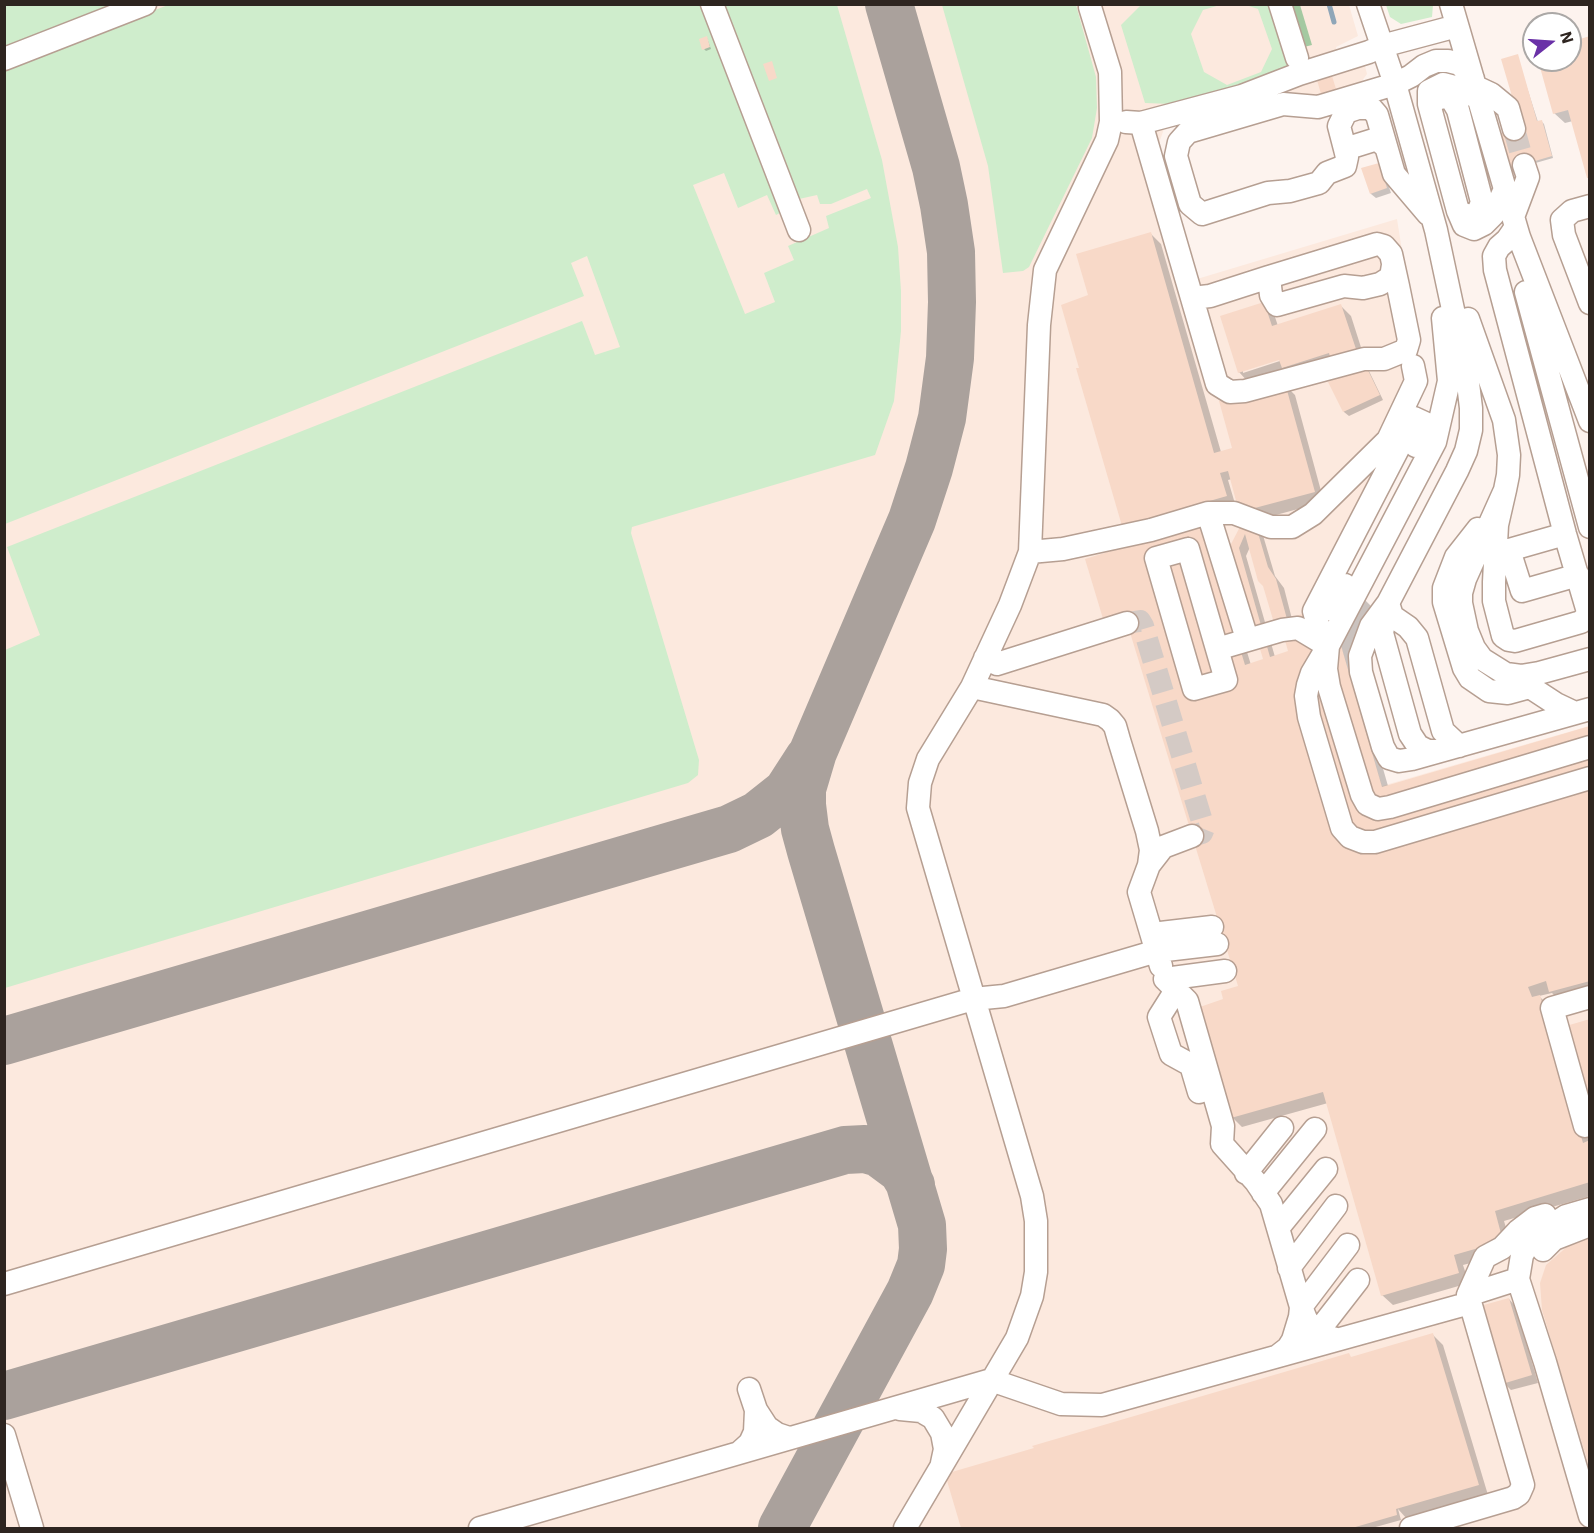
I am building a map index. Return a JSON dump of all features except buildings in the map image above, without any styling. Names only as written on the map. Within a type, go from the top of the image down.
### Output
[{"type":"lane","points":[[4,59],[146,4]]},
{"type":"lane","points":[[712,4],[799,230]]},
{"type":"lane","points":[[1280,4],[1297,58]]},
{"type":"lane","points":[[1368,4],[1395,84],[1434,226],[1467,375],[1472,408],[1471,430],[1466,451],[1457,471],[1388,603],[1371,626],[1360,656],[1361,672],[1383,747],[1389,758],[1399,761],[1582,711]]},
{"type":"lane","points":[[1451,4],[1516,227],[1590,421]]},
{"type":"lane","points":[[905,1528],[1017,1338],[1032,1296],[1036,1272],[1036,1221],[1032,1196],[918,808],[920,783],[928,759],[972,687],[1010,604],[1030,552],[1039,325],[1045,270],[1107,140],[1111,122],[1110,72],[1093,5]]},
{"type":"lane","points":[[1111,122],[1141,123],[1242,96],[1382,46],[1457,26]]},
{"type":"lane","points":[[1476,88],[1460,64],[1436,61],[1395,84],[1318,108],[1283,104],[1188,132],[1179,142],[1176,156],[1190,204],[1202,214],[1268,193],[1290,191],[1320,183],[1327,173],[1345,166],[1347,157],[1340,126],[1346,112],[1358,108],[1371,108],[1377,115],[1394,174],[1434,226],[1512,439],[1517,476],[1505,536],[1522,591],[1578,575]]},
{"type":"lane","points":[[1505,189],[1493,215],[1484,224],[1474,229],[1464,225],[1458,211],[1429,105],[1429,92],[1443,84],[1458,88],[1476,88],[1491,94],[1508,108],[1514,129]]},
{"type":"lane","points":[[1141,123],[1217,384],[1230,392],[1245,391],[1364,359],[1384,359],[1406,350],[1409,340],[1391,254],[1384,246],[1377,244],[1210,296],[1192,298]]},
{"type":"lane","points":[[1345,149],[1377,139],[1386,147]]},
{"type":"lane","points":[[1504,420],[1509,454],[1508,475],[1497,525],[1494,601],[1503,636],[1509,640],[1515,640],[1581,622],[1588,612],[1495,270],[1494,256],[1516,227],[1528,177],[1524,165]]},
{"type":"lane","points":[[1590,206],[1572,211],[1562,220],[1564,235],[1590,303]]},
{"type":"lane","points":[[1434,226],[1449,381],[1435,442],[1312,673],[1308,685],[1308,706],[1313,733],[1342,828],[1350,837],[1363,842],[1375,842],[1590,778]]},
{"type":"lane","points":[[1516,227],[1524,285],[1583,488],[1590,527]]},
{"type":"lane","points":[[1269,277],[1271,295],[1277,305],[1344,286],[1363,288],[1380,284],[1391,277],[1393,264]]},
{"type":"lane","points":[[1030,552],[1063,549],[1151,530],[1208,513],[1233,513],[1271,527],[1292,527],[1313,514],[1388,440],[1416,381],[1413,366]]},
{"type":"lane","points":[[1443,407],[1436,405],[1419,408],[1414,418],[1427,424],[1332,610],[1319,602],[1314,611],[1319,629],[1328,646],[1326,669],[1332,698],[1362,795],[1367,804],[1378,809],[1590,747]]},
{"type":"lane","points":[[1501,499],[1465,579],[1461,593],[1463,616],[1470,639],[1482,659],[1506,674],[1521,676],[1590,659]]},
{"type":"lane","points":[[1501,499],[1456,557],[1444,588],[1444,602],[1459,655],[1470,678],[1489,691],[1508,693],[1530,687],[1556,704],[1582,711]]},
{"type":"lane","points":[[1208,513],[1242,636]]},
{"type":"lane","points":[[1509,550],[1565,534]]},
{"type":"lane","points":[[1188,549],[1217,649],[1226,680],[1194,689],[1156,558],[1188,549]]},
{"type":"lane","points":[[1388,603],[1392,616],[1408,627],[1417,638],[1449,749]]},
{"type":"lane","points":[[1388,603],[1382,633],[1410,734],[1418,746],[1428,751],[1449,749]]},
{"type":"lane","points":[[985,658],[997,664],[1127,623]]},
{"type":"lane","points":[[1217,649],[1242,636],[1298,628],[1328,646]]},
{"type":"lane","points":[[1566,666],[1585,673],[1590,672]]},
{"type":"lane","points":[[482,1528],[991,1380],[1061,1404],[1102,1405],[1279,1355],[1293,1340],[1300,1317],[1301,1291],[1259,1188],[1210,1133],[1191,1065],[1171,1054],[1159,1017],[1161,966],[1139,892],[1149,865],[1151,850],[1114,726],[1103,716],[972,687]]},
{"type":"lane","points":[[1130,776],[1141,777],[1149,785],[1164,834],[1163,847]]},
{"type":"lane","points":[[1149,865],[1163,847],[1192,836]]},
{"type":"lane","points":[[7,1284],[973,999],[1004,996],[1161,966],[1219,950],[1161,966]]},
{"type":"lane","points":[[1161,966],[1187,1001],[1224,1126],[1222,1144]]},
{"type":"lane","points":[[1585,1126],[1552,1008],[1590,997]]},
{"type":"lane","points":[[1259,1188],[1281,1128]]},
{"type":"lane","points":[[1259,1188],[1313,1131]]},
{"type":"lane","points":[[1411,1528],[1513,1498],[1519,1494],[1523,1485],[1469,1299],[1485,1257],[1502,1248],[1534,1218],[1590,1203]]},
{"type":"lane","points":[[1590,1209],[1566,1216],[1532,1238],[1522,1255],[1518,1279],[1590,1516]]},
{"type":"lane","points":[[1279,1355],[1301,1291],[1342,1225]]},
{"type":"lane","points":[[1301,1291],[1342,1225]]},
{"type":"lane","points":[[1301,1291],[1342,1225]]},
{"type":"lane","points":[[1301,1291],[1342,1225]]},
{"type":"lane","points":[[1545,1362],[1528,1280],[1536,1257],[1554,1239],[1590,1225]]},
{"type":"lane","points":[[1301,1291],[1377,1329],[1469,1299],[1518,1279]]},
{"type":"lane","points":[[740,1452],[750,1443],[755,1432],[753,1400],[767,1427],[789,1438]]},
{"type":"lane","points":[[880,1411],[906,1408],[921,1411],[933,1418],[942,1433],[945,1449],[941,1467]]},
{"type":"lane","points":[[4,1436],[32,1528]]},
{"type":"lane","points":[[547,1528],[558,1509],[574,1501]]},
{"type":"lane","points":[[482,1528],[497,1528]]},
{"type":"shaded area","points":[[5,5],[1349,5],[1358,36],[1336,47],[1342,69],[1364,62],[1367,74],[1359,85],[1311,98],[1278,95],[1164,129],[1159,143],[1197,279],[1397,219],[1423,395],[1326,574],[1340,642],[1382,786],[1589,726],[1589,1528],[5,1528]]},
{"type":"green space","points":[[5,5],[127,5],[5,53]]},
{"type":"green space","points":[[168,5],[707,5],[788,209],[776,215],[767,195],[738,208],[724,173],[693,185],[745,314],[775,302],[764,273],[794,260],[788,246],[829,228],[826,216],[871,198],[867,189],[831,204],[820,204],[817,195],[799,199],[788,189],[717,5],[837,5],[882,160],[898,247],[901,331],[894,401],[875,455],[632,527],[631,533],[699,760],[698,775],[688,783],[5,988],[5,650],[40,635],[7,547],[582,321],[595,355],[620,347],[587,256],[571,263],[584,296],[5,524],[4,69]]},
{"type":"green space","points":[[942,5],[1076,5],[1096,77],[1097,108],[1092,138],[1029,267],[1023,271],[1003,273],[988,166]]},
{"type":"green space","points":[[1141,5],[1220,5],[1203,10],[1191,34],[1204,72],[1227,85],[1261,72],[1272,49],[1258,9],[1246,5],[1274,5],[1291,62],[1289,68],[1238,86],[1171,104],[1145,103],[1121,25]]},
{"type":"green space","points":[[1287,5],[1300,5],[1312,45],[1300,48]]},
{"type":"green space","points":[[1386,5],[1433,5],[1432,17],[1401,24],[1390,17]]},
{"type":"waterway","points":[[1329,4],[1334,22]]},
{"type":"taxiway","points":[[782,1528],[910,1292],[921,1265],[923,1249],[922,1225],[811,851],[802,805],[802,789],[813,752],[912,520],[942,418],[950,358],[951,252],[944,205],[936,167],[889,4]]},
{"type":"taxiway","points":[[4,1041],[729,829],[758,815],[787,792],[809,758]]},
{"type":"taxiway","points":[[4,1396],[845,1150],[865,1149],[879,1153],[902,1170],[911,1185]]},
{"type":"tunnel","points":[[1514,129],[1524,165]]},
{"type":"tunnel","points":[[1127,623],[1140,621],[1143,626],[1204,828],[1202,833],[1192,836]]}]
